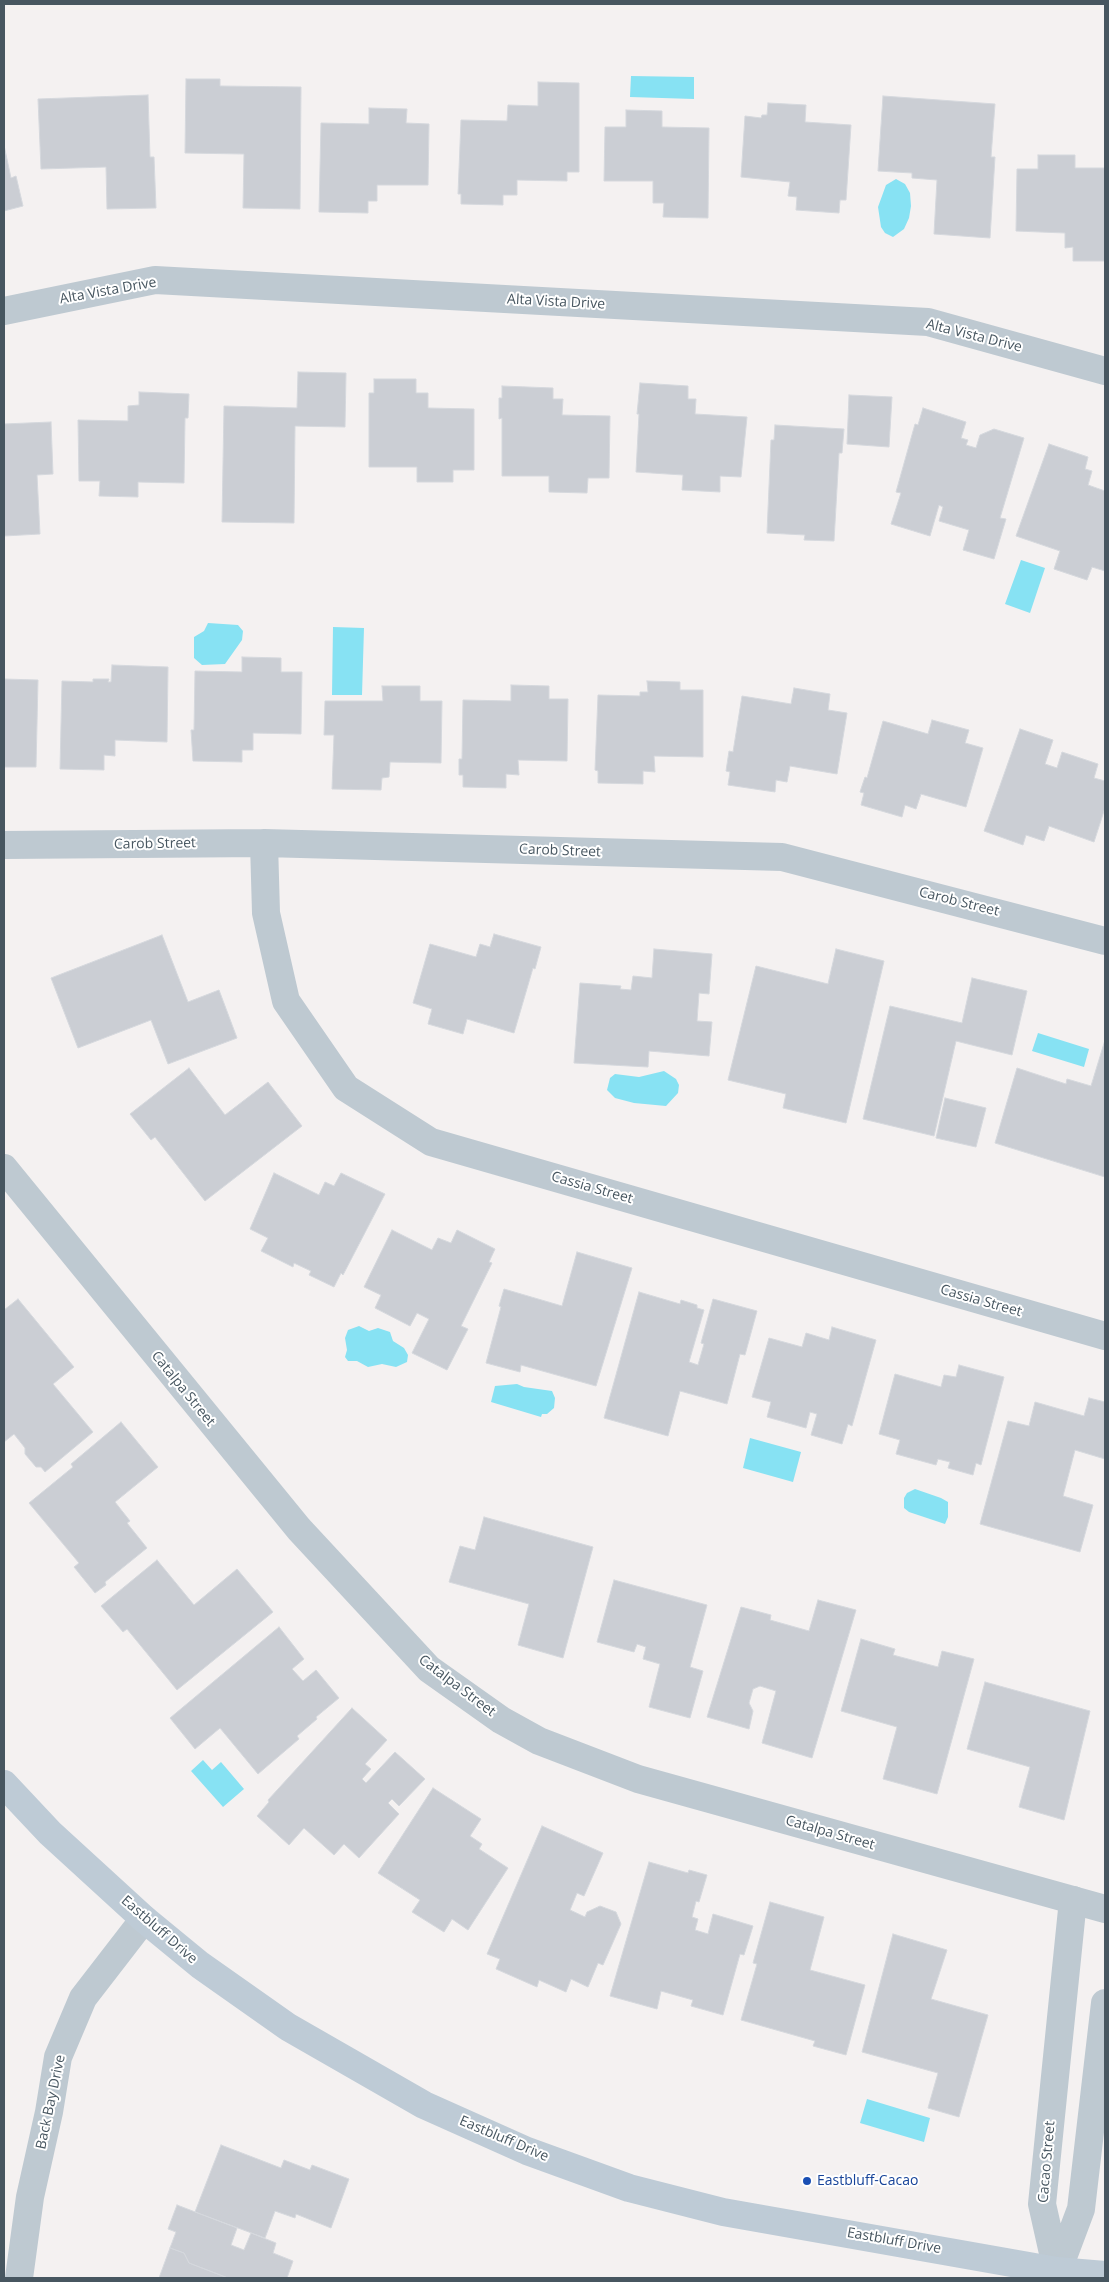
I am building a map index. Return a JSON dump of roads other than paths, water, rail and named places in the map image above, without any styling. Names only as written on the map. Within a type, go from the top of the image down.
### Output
[{"type":"main road","name":"Eastbluff Drive","points":[[4,1784],[50,1833],[144,1919],[200,1965],[288,2027],[424,2105],[527,2150],[629,2188],[723,2212],[1057,2275],[1105,2275]]},
{"type":"street","name":"Alta Vista Drive","points":[[4,311],[155,280],[928,322],[1105,371]]},
{"type":"street","name":"Carob Street","points":[[4,846],[264,843],[782,857],[1105,941]]},
{"type":"street","name":"Cassia Street","points":[[264,843],[266,914],[286,1001],[346,1088],[431,1142],[1105,1336]]},
{"type":"street","name":"Catalpa Street","points":[[4,1168],[299,1529],[429,1669],[501,1720],[539,1741],[638,1779],[1105,1909]]},
{"type":"street","name":"Cacao Street","points":[[1057,2275],[1042,2204],[1074,1900]]},
{"type":"street","name":"Back Bay Drive","points":[[19,2278],[30,2197],[49,2112],[58,2057],[83,1998],[144,1919]]},
{"type":"street","points":[[1057,2275],[1080,2209],[1105,2003]]},
{"type":"water","points":[[631,76],[694,77],[694,99],[630,97]]},
{"type":"water","points":[[896,179],[905,184],[910,193],[911,206],[909,218],[904,229],[893,237],[885,233],[881,227],[878,207],[886,185]]},
{"type":"water","points":[[1021,560],[1045,568],[1030,613],[1005,604]]},
{"type":"water","points":[[208,623],[238,625],[243,631],[242,640],[225,664],[202,665],[194,658],[194,637],[204,631]]},
{"type":"water","points":[[333,627],[364,628],[362,695],[332,695]]},
{"type":"water","points":[[1038,1033],[1089,1049],[1084,1067],[1032,1051]]},
{"type":"water","points":[[664,1071],[676,1079],[679,1085],[678,1093],[666,1106],[634,1103],[615,1098],[607,1090],[610,1078],[615,1074],[639,1077]]},
{"type":"water","points":[[359,1326],[369,1331],[378,1328],[390,1332],[393,1341],[404,1348],[408,1355],[407,1362],[396,1367],[382,1364],[368,1367],[357,1361],[348,1361],[345,1357],[347,1350],[345,1338],[348,1330]]},
{"type":"water","points":[[517,1384],[524,1387],[552,1391],[555,1398],[554,1408],[547,1414],[542,1414],[541,1417],[491,1402],[495,1386]]},
{"type":"water","points":[[750,1438],[801,1452],[793,1482],[743,1468]]},
{"type":"water","points":[[915,1489],[948,1502],[948,1517],[945,1524],[909,1512],[904,1508],[904,1498],[907,1493]]},
{"type":"water","points":[[203,1760],[212,1770],[221,1762],[244,1789],[223,1807],[191,1771]]},
{"type":"water","points":[[867,2099],[930,2118],[924,2142],[860,2123]]},
{"type":"place","name":"Eastbluff-Cacao","points":[[807,2181]]}]
